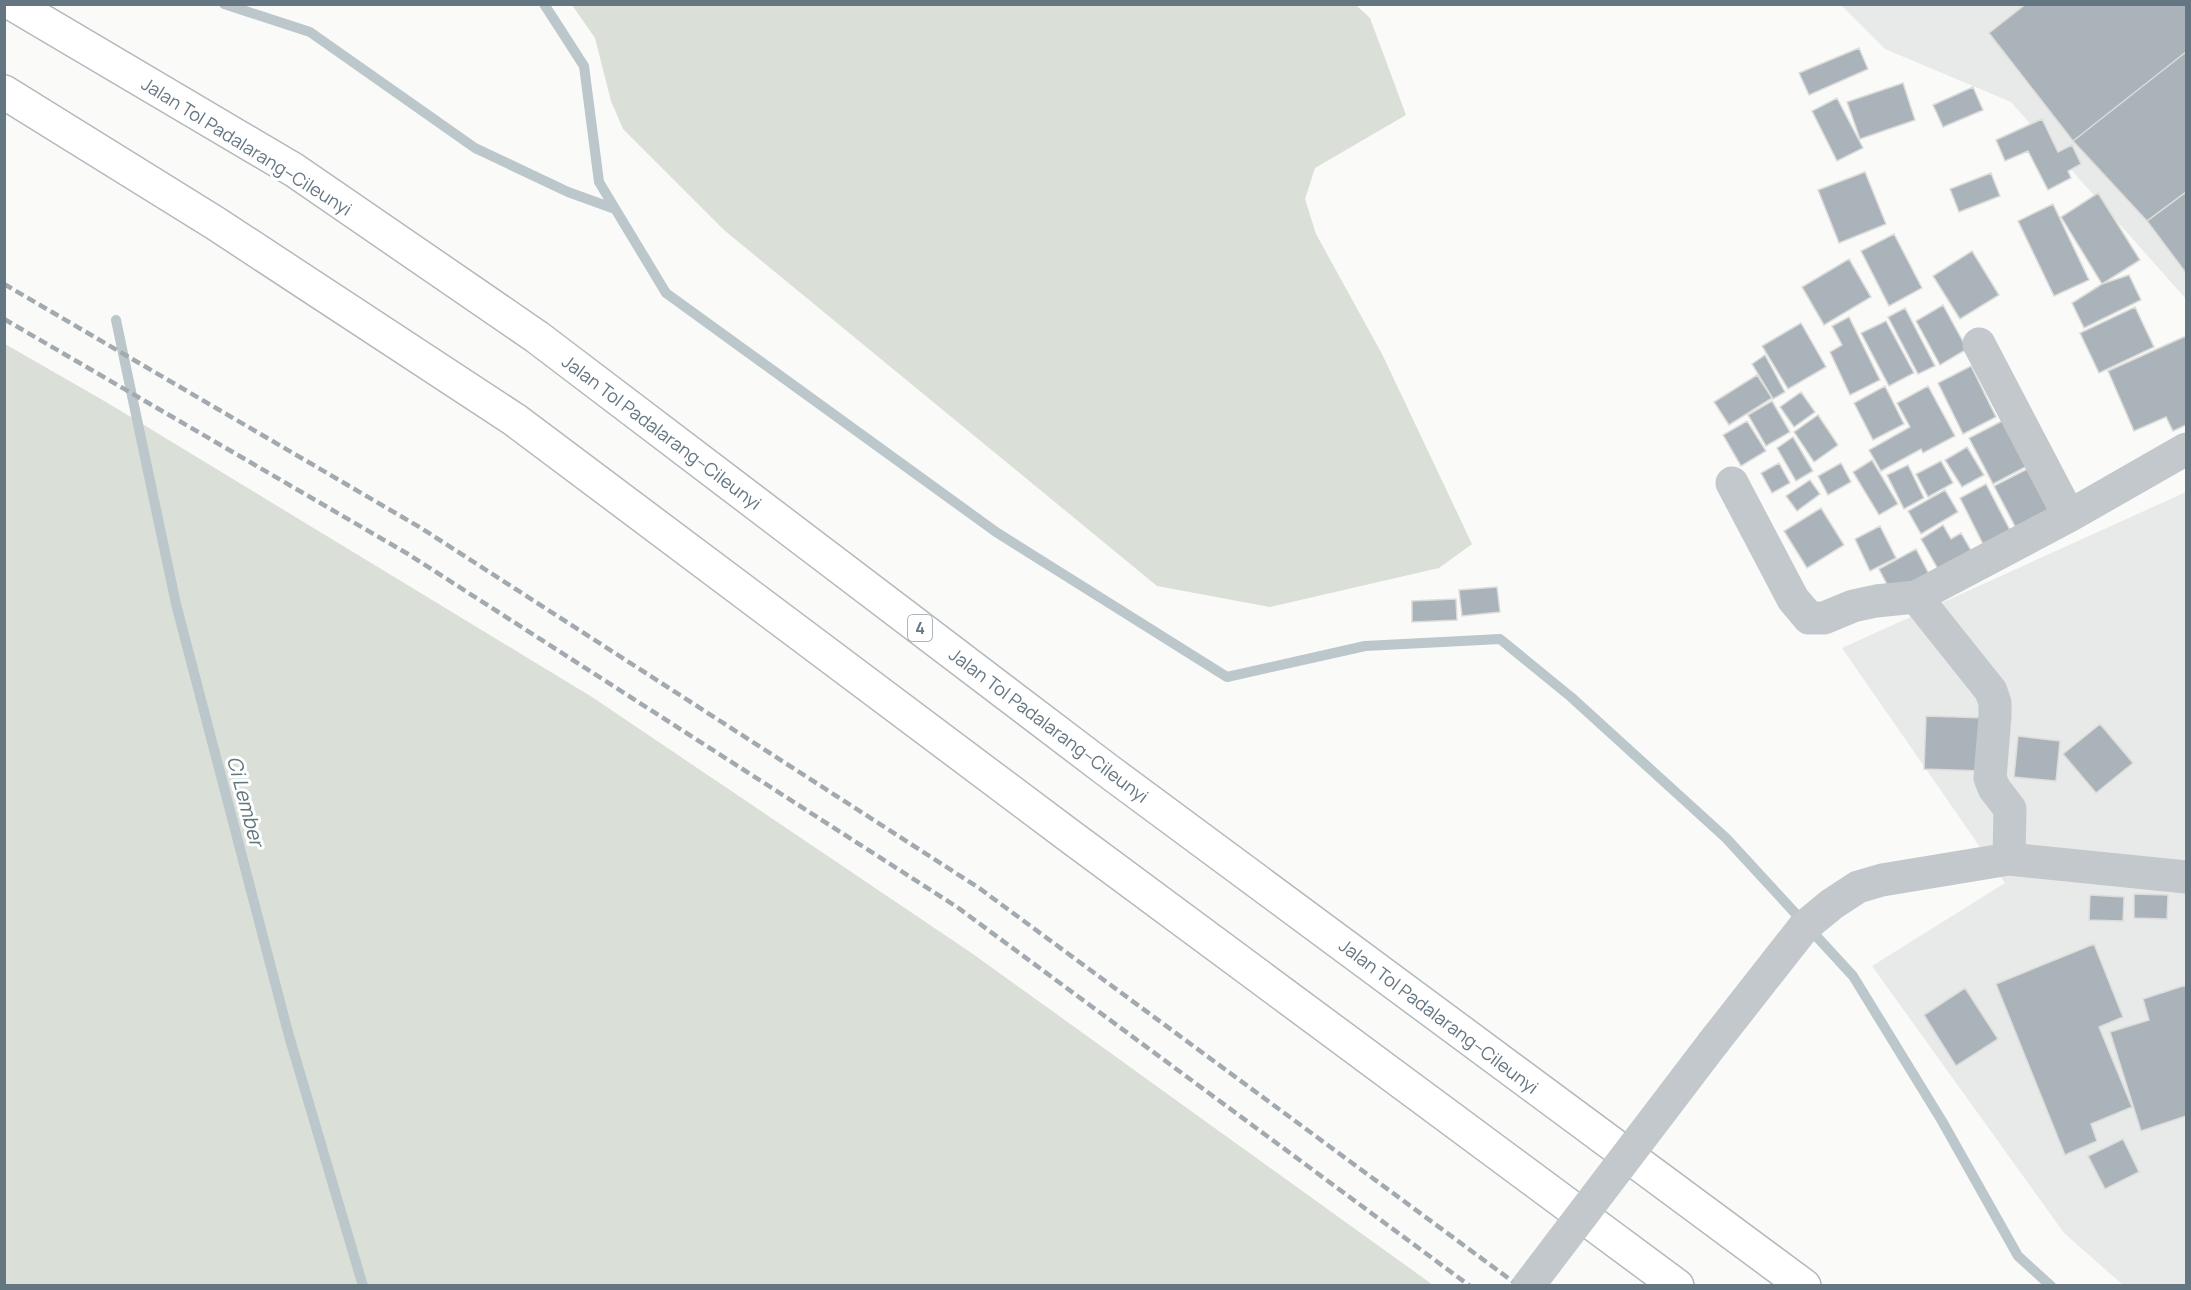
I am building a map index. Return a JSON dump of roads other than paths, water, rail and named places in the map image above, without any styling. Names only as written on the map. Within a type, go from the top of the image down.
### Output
[{"type":"highway","name":"Jalan Tol Padalarang–Cileunyi","points":[[13,4],[294,170],[537,337],[1126,784],[1804,1286]]},
{"type":"highway","points":[[4,92],[215,223],[515,420],[1058,827],[1677,1286]]},
{"type":"street","points":[[1979,344],[2069,516]]},
{"type":"street","points":[[1732,483],[1793,599],[1809,618],[1824,618],[1853,606],[1916,597],[2069,516],[2180,464]]},
{"type":"street","points":[[1916,597],[1990,691],[1995,703],[1990,778],[1994,788],[2010,809],[2009,859]]},
{"type":"street","points":[[1528,1286],[1804,927],[1832,904],[1858,887],[1882,880],[2009,859],[2187,877]]},
{"type":"waterway","points":[[224,4],[310,32],[475,148],[568,192],[615,209]]},
{"type":"waterway","points":[[544,4],[584,66],[599,182],[666,293],[996,532],[1227,677],[1365,646],[1500,639],[1571,697],[1726,838],[1853,976],[1942,1121],[2018,1256],[2051,1286]]},
{"type":"waterway","name":"Ci Lember","points":[[116,320],[176,604],[289,1036],[363,1286]]},
{"type":"railway","points":[[4,284],[421,528],[979,888],[1519,1286]]},
{"type":"railway","points":[[4,319],[408,554],[957,907],[1470,1286]]}]
